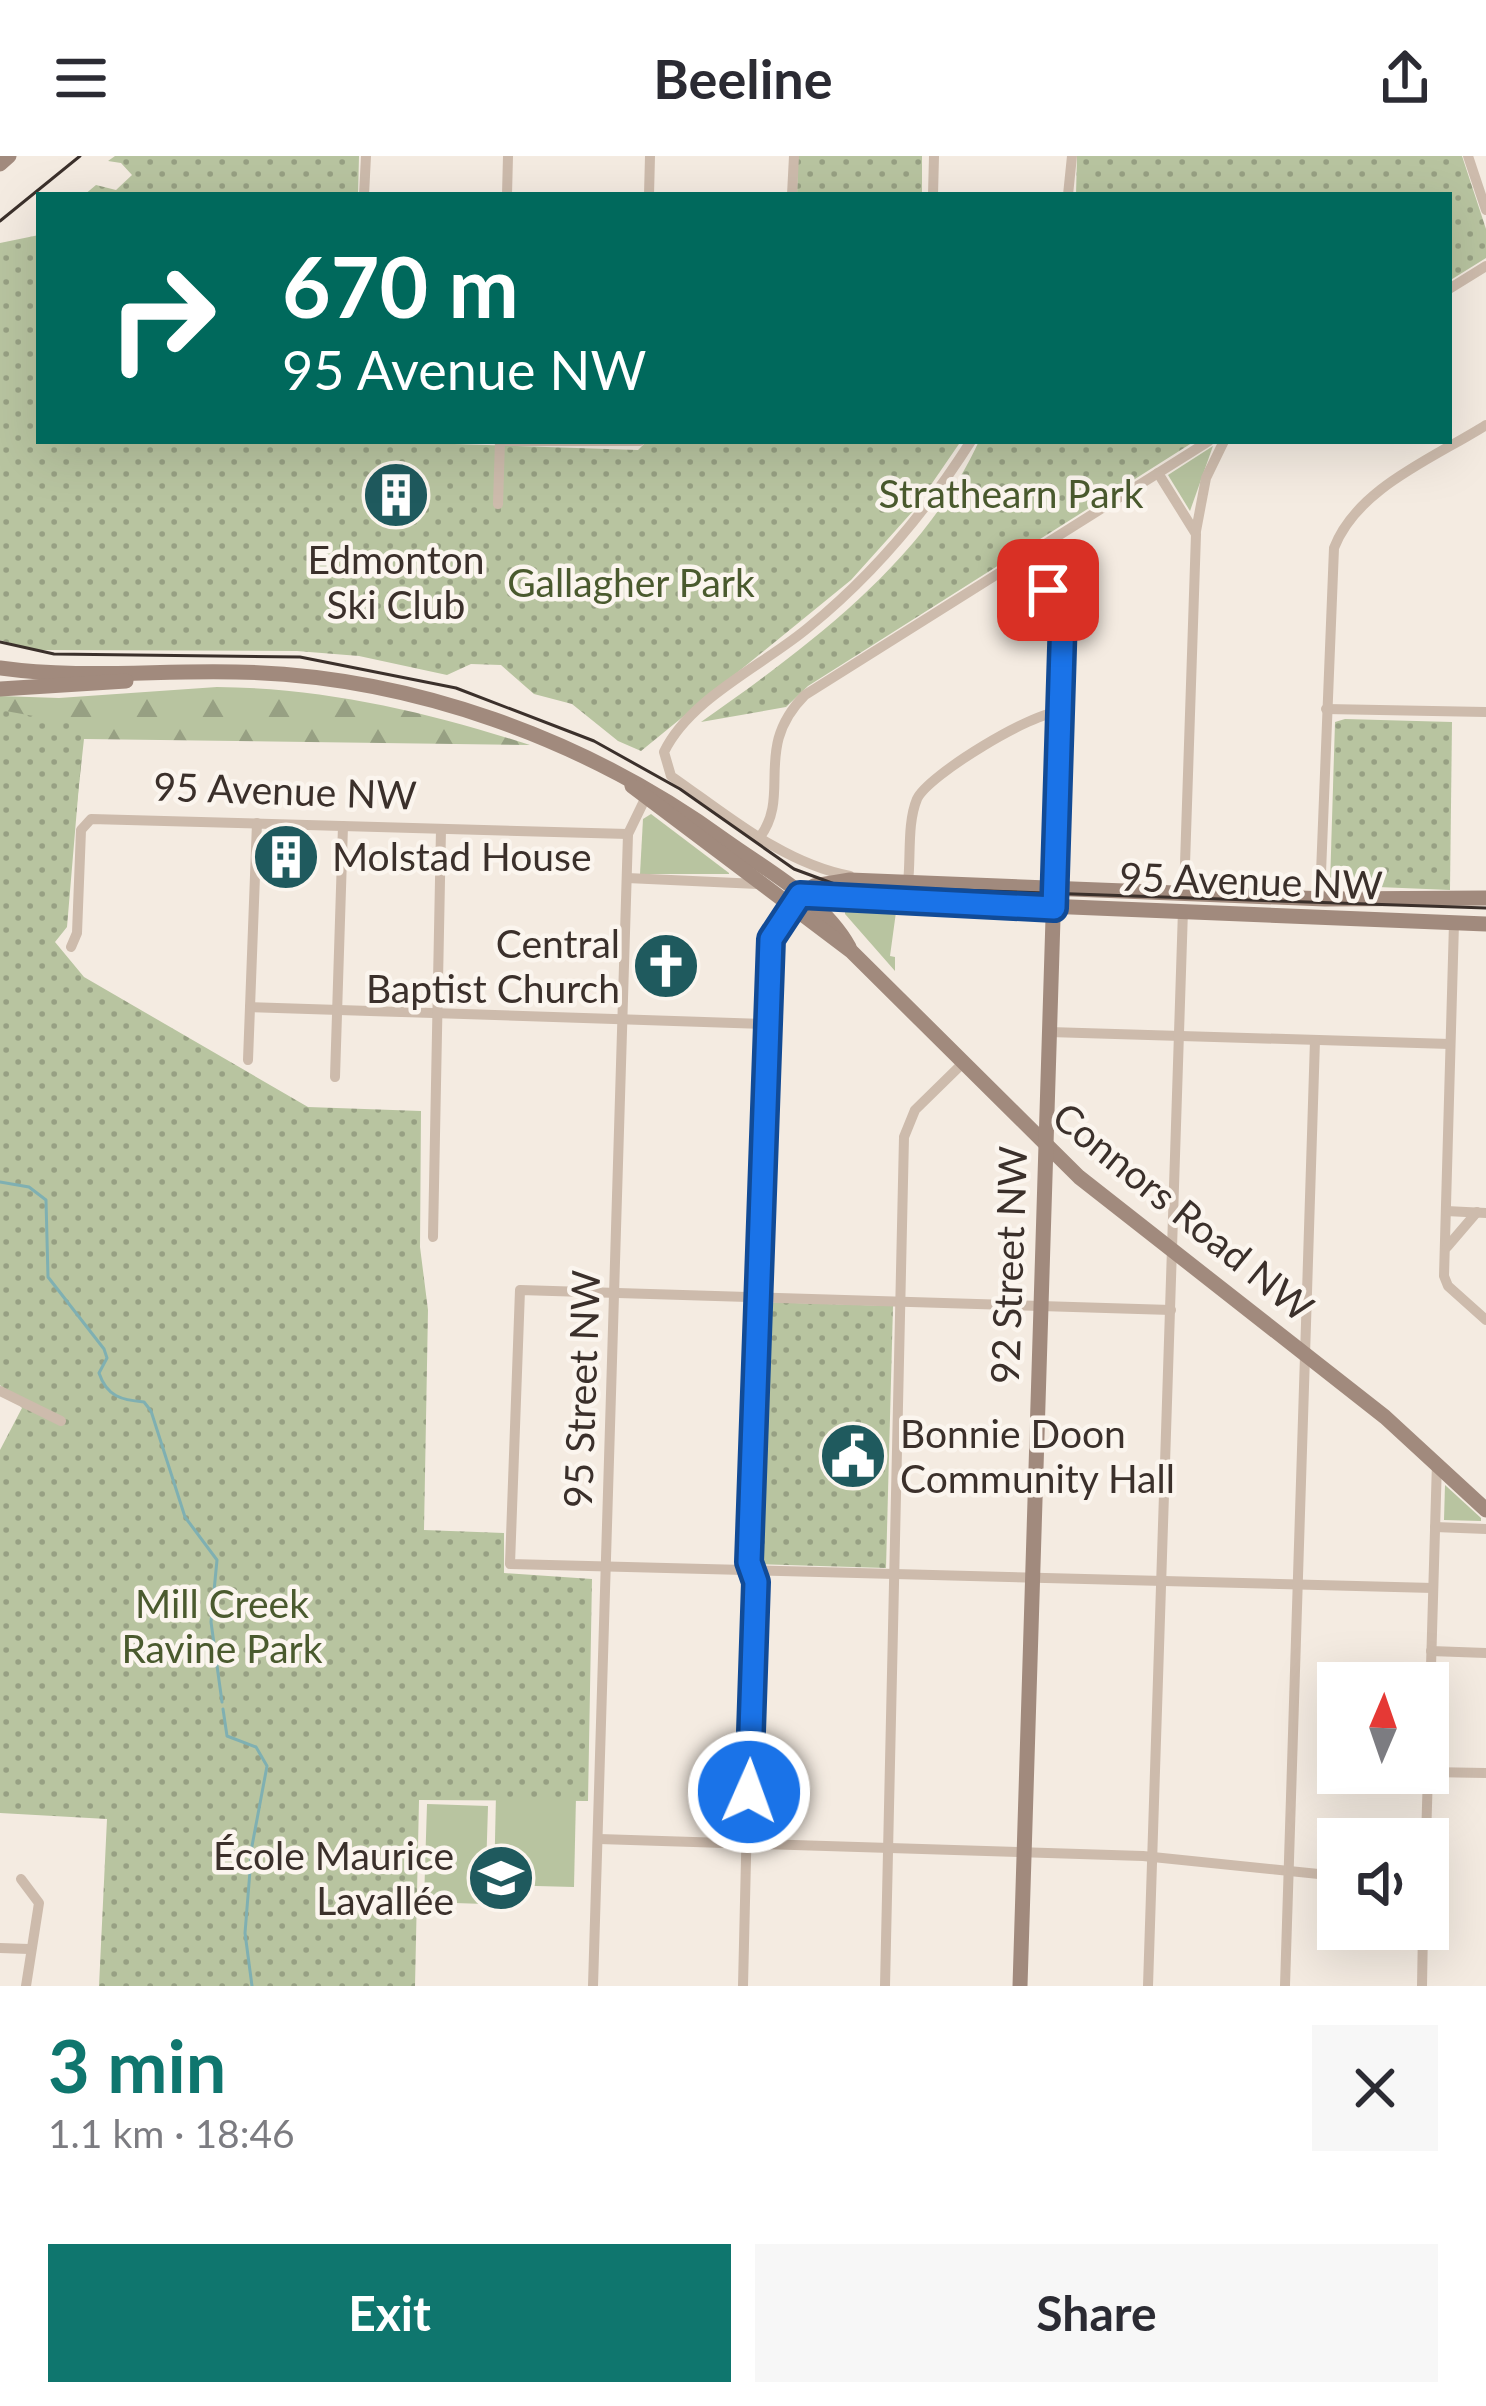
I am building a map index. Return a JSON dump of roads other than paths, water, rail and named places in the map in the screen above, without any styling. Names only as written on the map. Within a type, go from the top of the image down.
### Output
[{"type":"street","points":[[0,164],[9,156]]},
{"type":"street","points":[[364,192],[365,156]]},
{"type":"street","points":[[507,192],[508,156]]},
{"type":"street","points":[[649,192],[650,156]]},
{"type":"street","points":[[792,192],[794,156]]},
{"type":"street","points":[[933,192],[934,156]]},
{"type":"street","points":[[1068,192],[1072,156]]},
{"type":"street","points":[[1468,156],[1486,210]]},
{"type":"street","points":[[1452,287],[1486,266]]},
{"type":"street","points":[[1320,898],[1332,556],[1347,522],[1366,501],[1486,425]]},
{"type":"street","points":[[498,504],[500,444]]},
{"type":"street","name":"95 Avenue NW","points":[[876,881],[822,870],[760,837],[664,766],[667,745],[686,721],[864,579],[925,508],[969,444]]},
{"type":"street","points":[[760,837],[769,820],[776,736],[795,705],[1204,444]]},
{"type":"street","points":[[1148,1986],[1196,534],[1206,478],[1223,444]]},
{"type":"street","points":[[1158,473],[1196,534]]},
{"type":"street","name":"92 Street NW","points":[[1020,1986],[1063,616],[1028,556]]},
{"type":"street","name":"Connors Road NW","points":[[0,668],[69,674],[313,676],[438,701],[539,738],[683,811],[851,951],[1079,1177],[1306,1354],[1437,1462],[1486,1510]]},
{"type":"street","name":"Connors Road NW","points":[[0,688],[75,688],[176,673]]},
{"type":"street","points":[[1326,709],[1486,712]]},
{"type":"street","points":[[908,883],[913,815],[926,786],[1036,715],[1060,712]]},
{"type":"street","name":"Connors Road NW","points":[[632,786],[758,884],[794,901],[842,934],[851,951]]},
{"type":"street","name":"95 Street NW","points":[[593,1986],[628,835],[646,799]]},
{"type":"street","name":"95 Avenue NW","points":[[71,947],[85,821],[628,835]]},
{"type":"street","points":[[248,1060],[257,824]]},
{"type":"street","points":[[335,1077],[343,826]]},
{"type":"street","points":[[433,1237],[441,829]]},
{"type":"street","points":[[627,878],[758,884]]},
{"type":"street","name":"95 Avenue NW","points":[[794,901],[832,881],[1054,886],[1184,902],[1486,924]]},
{"type":"street","name":"95 Avenue NW","points":[[794,901],[1054,908],[1320,898],[1486,898]]},
{"type":"street","points":[[842,934],[836,909],[849,899]]},
{"type":"street","points":[[743,1986],[768,952],[794,901]]},
{"type":"street","points":[[1454,923],[1444,1276],[1454,1292],[1486,1320]]},
{"type":"street","points":[[250,1007],[765,1024]]},
{"type":"street","points":[[1049,1032],[1450,1044]]},
{"type":"street","points":[[1285,1986],[1315,1040]]},
{"type":"street","points":[[885,1986],[905,1130],[919,1104],[962,1064]]},
{"type":"street","points":[[1016,1118],[1036,1116],[1047,1104]]},
{"type":"street","points":[[1045,1194],[1058,1180],[1079,1177]]},
{"type":"street","points":[[1446,1211],[1481,1213]]},
{"type":"street","points":[[1445,1250],[1481,1213]]},
{"type":"street","points":[[1171,1310],[520,1289],[510,1564],[1433,1588]]},
{"type":"street","points":[[1279,1334],[1306,1330]]},
{"type":"street","points":[[0,1391],[61,1421]]},
{"type":"street","points":[[1431,1662],[1437,1462]]},
{"type":"street","points":[[1435,1527],[1486,1529]]},
{"type":"street","points":[[1431,1651],[1486,1653]]},
{"type":"street","points":[[1449,1772],[1486,1773]]},
{"type":"street","points":[[599,1840],[1153,1857],[1317,1874]]},
{"type":"street","points":[[21,1879],[38,1900],[26,1986]]},
{"type":"street","points":[[0,1948],[29,1949]]},
{"type":"street","points":[[1422,1986],[1423,1950]]},
{"type":"waterway","points":[[0,1182],[29,1187],[46,1200],[48,1277],[104,1349],[107,1358],[99,1373],[106,1387],[122,1398],[144,1402],[151,1411],[185,1517],[217,1560],[211,1622],[222,1702]]},
{"type":"waterway","points":[[223,1709],[227,1736],[256,1747],[267,1766],[252,1846],[245,1933],[252,1986]]},
{"type":"tram line","points":[[0,221],[80,156]]},
{"type":"tram line","points":[[0,642],[54,654],[300,657],[456,688],[594,741],[680,789],[794,869],[840,886],[1486,908]]},
{"type":"place","name":"Edmonton Ski Club","points":[[396,495]]},
{"type":"place","name":"Molstad House","points":[[286,857]]},
{"type":"place","name":"Central Baptist Church","points":[[666,966]]},
{"type":"place","name":"Bonnie Doon Community Hall","points":[[853,1456]]},
{"type":"place","name":"École Maurice Lavallée","points":[[501,1878]]},
{"type":"park label","name":"Strathearn Park","points":[[1011,494]]},
{"type":"park label","name":"Gallagher Park","points":[[631,583]]},
{"type":"park label","name":"Mill Creek Ravine Park","points":[[222,1626]]}]
